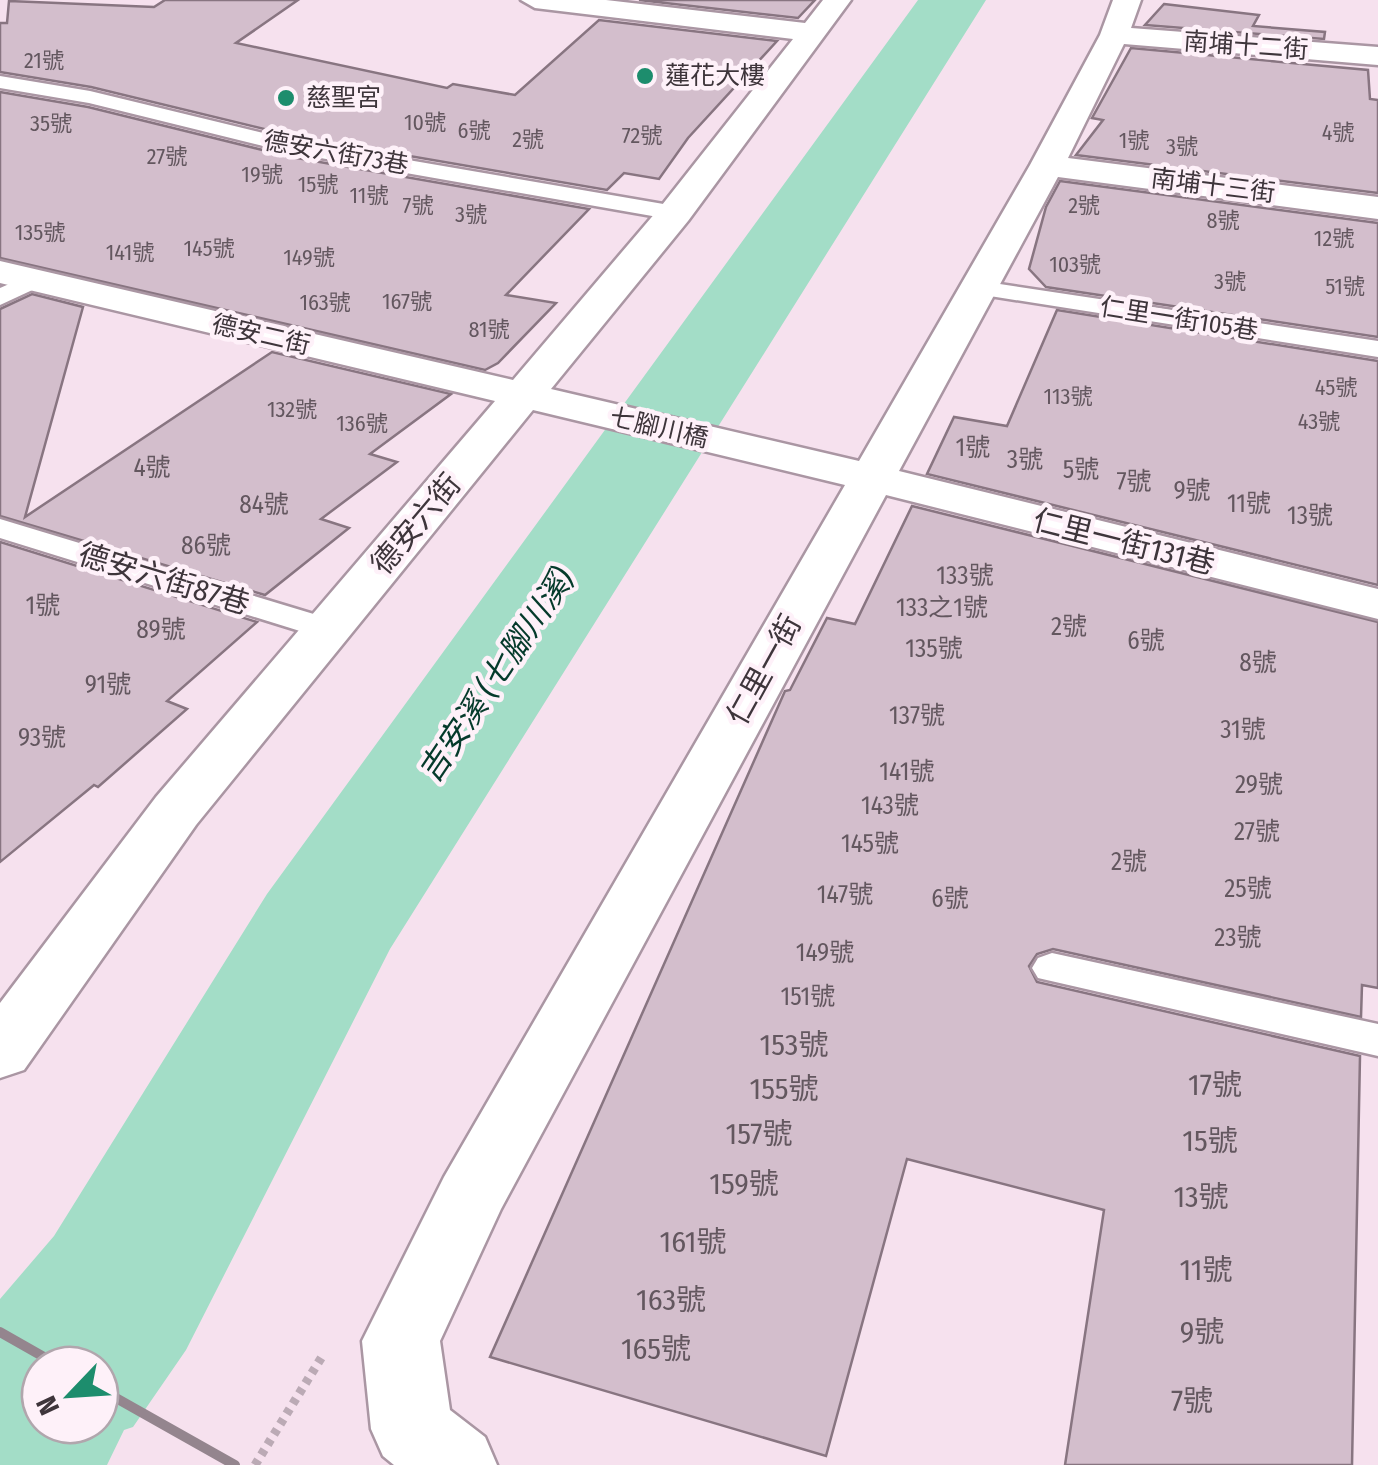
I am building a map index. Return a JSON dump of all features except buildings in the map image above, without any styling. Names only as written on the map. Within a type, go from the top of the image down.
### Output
[{"type":"street","points":[[535,0],[823,16]]},
{"type":"street","name":"德安六街","points":[[0,1049],[176,811],[674,213],[823,16]]},
{"type":"street","name":"南埔十二街","points":[[1120,18],[1378,56]]},
{"type":"street","name":"仁里一街","points":[[456,1465],[412,1429],[400,1341],[470,1198],[1048,165],[1120,18]]},
{"type":"street","name":"南埔十三街","points":[[1048,165],[1378,208]]},
{"type":"street","name":"德安二街","points":[[11,284],[522,397]]},
{"type":"street","name":"七腳川橋","points":[[522,397],[796,459],[870,480]]},
{"type":"street","name":"仁里一街131巷","points":[[870,480],[1378,604]]},
{"type":"lane","name":"德安六街73巷","points":[[0,82],[85,95],[164,118],[295,146],[674,213]]},
{"type":"lane","name":"仁里一街105巷","points":[[980,288],[1378,349]]},
{"type":"lane","name":"德安六街87巷","points":[[0,528],[328,629]]},
{"type":"lane","points":[[1052,968],[1378,1040]]},
{"type":"waterway","name":"吉安溪 (七腳川溪)","points":[[80,1345],[120,1293],[321,933],[952,0]]},
{"type":"waterway","name":"吉安溪 (七腳川溪)","points":[[0,1451],[20,1424]]},
{"type":"railway","points":[[0,1332],[23,1345]]},
{"type":"railway","points":[[120,1400],[235,1465]]},
{"type":"place","name":"蓮花大樓","points":[[645,76]]},
{"type":"place","name":"慈聖宮","points":[[286,98]]}]
